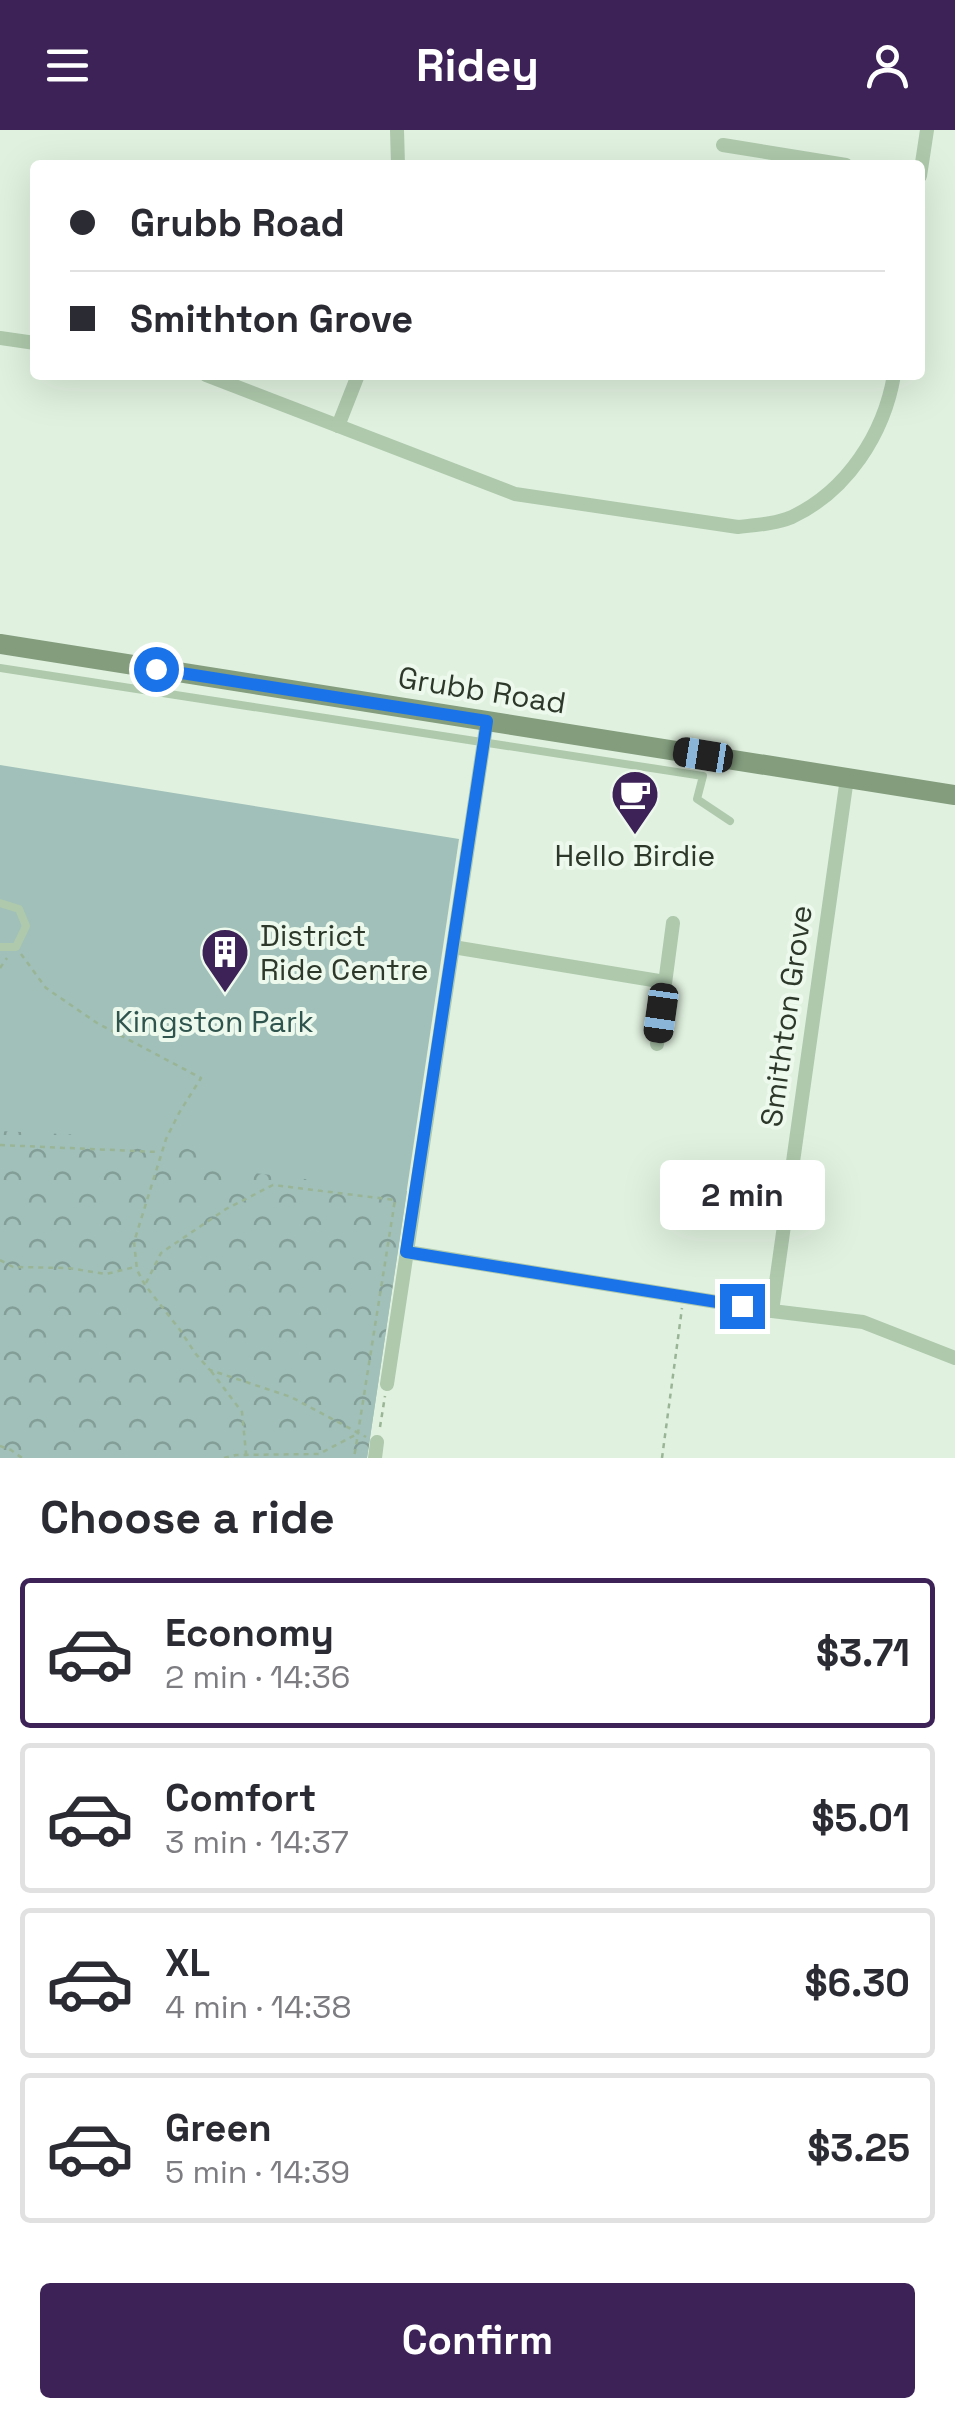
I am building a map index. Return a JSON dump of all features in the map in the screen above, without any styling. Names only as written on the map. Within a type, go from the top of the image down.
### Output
[{"type":"main road","name":"Grubb Road","points":[[0,644],[485,732],[955,795]]},
{"type":"street","points":[[397,130],[398,160]]},
{"type":"street","points":[[922,160],[927,130]]},
{"type":"street","points":[[723,146],[814,160]]},
{"type":"street","points":[[0,338],[30,342]]},
{"type":"street","points":[[219,380],[514,494],[738,528],[789,518],[818,502],[840,482],[860,459],[884,414],[893,380]]},
{"type":"street","points":[[338,426],[356,380]]},
{"type":"street","points":[[387,1384],[485,732]]},
{"type":"street","name":"Smithton Grove","points":[[772,1311],[847,778]]},
{"type":"street","points":[[656,1044],[673,923]]},
{"type":"street","points":[[453,947],[665,982]]},
{"type":"street","points":[[406,1252],[863,1322],[955,1358]]},
{"type":"lane","name":"Grubb Road","points":[[0,668],[485,732],[702,776],[698,799],[730,821]]},
{"type":"lane","points":[[0,903],[19,908],[26,926],[16,947],[0,947]]},
{"type":"path","points":[[16,947],[46,988],[97,1023],[200,1078],[162,1152],[134,1242],[137,1267],[145,1285],[242,1412],[244,1458]]},
{"type":"path","points":[[0,1145],[162,1152]]},
{"type":"path","points":[[145,1285],[161,1252],[226,1209],[272,1185],[394,1200],[354,1458]]},
{"type":"path","points":[[0,1260],[14,1267],[68,1268],[106,1274],[137,1267]]},
{"type":"path","points":[[662,1458],[684,1297]]},
{"type":"path","points":[[210,1370],[291,1397],[358,1433]]},
{"type":"path","points":[[376,1450],[387,1384]]},
{"type":"path","points":[[224,1458],[319,1454],[358,1433]]},
{"type":"path","points":[[0,1446],[22,1458]]},
{"type":"green space","name":"Kingston Park","points":[[0,765],[459,839],[367,1458],[0,1458]]},
{"type":"green space","points":[[0,1131],[166,1139],[238,1171],[407,1191],[367,1458],[0,1458]]},
{"type":"place","name":"Hello Birdie","points":[[635,836]]},
{"type":"place","name":"District Ride Centre","points":[[225,994]]},
{"type":"route","points":[[156,669],[487,721],[406,1252],[742,1306]]}]
